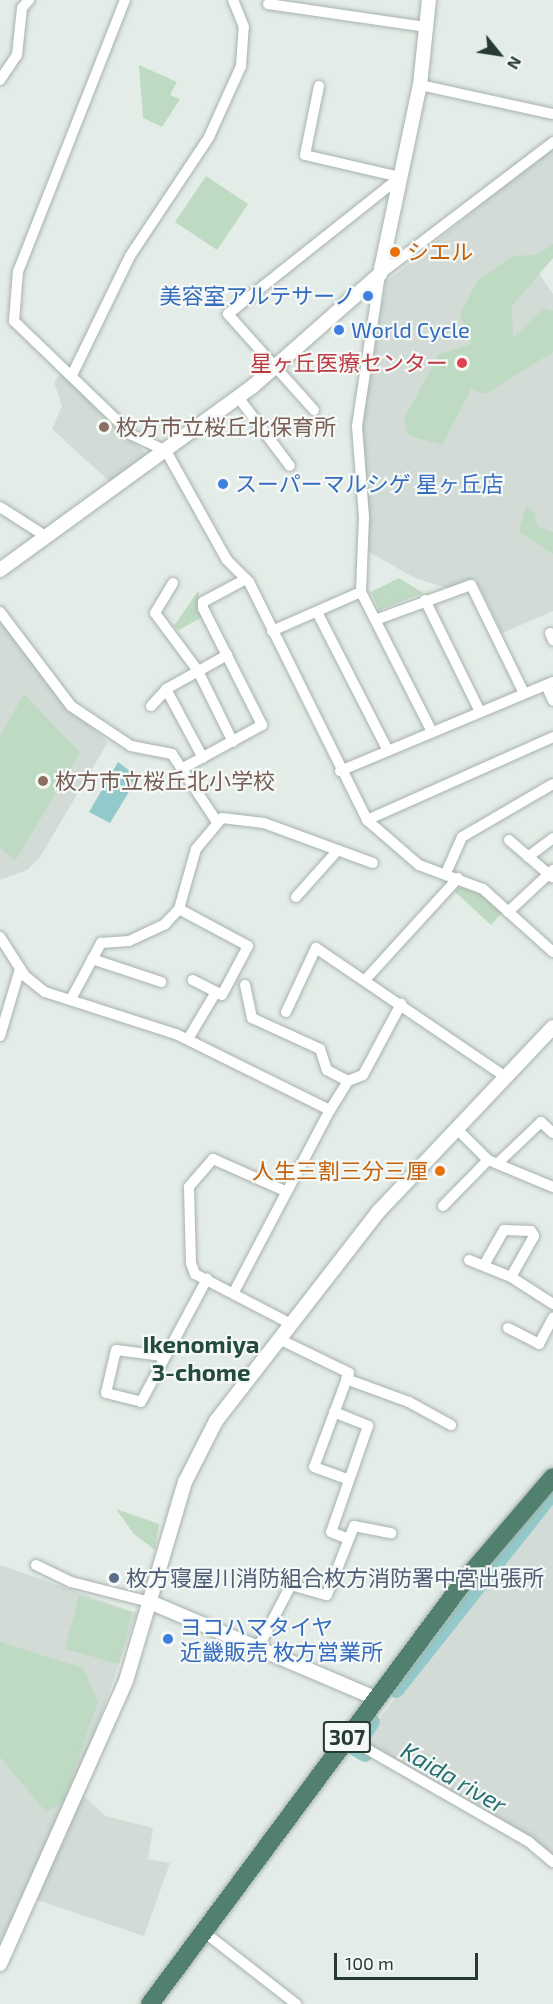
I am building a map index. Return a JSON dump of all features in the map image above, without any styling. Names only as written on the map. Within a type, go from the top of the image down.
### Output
[{"type":"highway","name":"307","points":[[150,2004],[354,1742],[375,1698],[465,1580],[553,1477]]},
{"type":"street","points":[[0,80],[17,55],[22,8],[29,0]]},
{"type":"street","points":[[125,0],[18,271],[14,321],[132,435],[166,451],[227,560],[246,579],[340,771],[367,820],[418,865],[446,873],[483,889],[553,952]]},
{"type":"street","points":[[72,375],[130,256],[209,137],[241,66],[244,27],[232,0]]},
{"type":"street","points":[[429,0],[420,85],[380,274],[357,426],[364,517],[361,592],[378,619],[432,732]]},
{"type":"street","points":[[268,4],[425,27]]},
{"type":"street","points":[[420,85],[553,114]]},
{"type":"street","points":[[319,86],[305,155],[400,177]]},
{"type":"street","points":[[0,570],[238,397],[276,367],[380,274],[553,142]]},
{"type":"street","points":[[314,410],[228,314],[400,177]]},
{"type":"street","points":[[238,397],[290,466]]},
{"type":"street","points":[[0,507],[47,537]]},
{"type":"street","points":[[185,767],[262,724],[203,602],[246,579]]},
{"type":"street","points":[[173,584],[155,613],[198,671],[233,742]]},
{"type":"street","points":[[378,619],[471,585],[524,693]]},
{"type":"street","points":[[272,632],[361,592]]},
{"type":"street","points":[[425,600],[480,712]]},
{"type":"street","points":[[0,612],[71,706],[131,746],[172,754],[185,767],[201,803],[217,822]]},
{"type":"street","points":[[317,612],[388,751]]},
{"type":"street","points":[[151,706],[166,689],[227,655]]},
{"type":"street","points":[[340,771],[550,683],[553,701]]},
{"type":"street","points":[[166,689],[202,758]]},
{"type":"street","points":[[367,820],[553,737]]},
{"type":"street","points":[[446,873],[462,837],[553,784]]},
{"type":"street","points":[[71,999],[101,944],[129,941],[179,909],[196,849],[222,818],[264,824],[373,863]]},
{"type":"street","points":[[528,857],[553,838]]},
{"type":"street","points":[[508,912],[551,874],[509,840]]},
{"type":"street","points":[[296,897],[338,850]]},
{"type":"street","points":[[365,980],[458,878]]},
{"type":"street","points":[[179,909],[248,946],[222,995],[193,980]]},
{"type":"street","points":[[0,938],[20,969],[45,992],[188,1039],[330,1110]]},
{"type":"street","points":[[286,1012],[311,949],[365,980],[506,1077]]},
{"type":"street","points":[[92,959],[161,981]]},
{"type":"street","points":[[0,1036],[20,969]]},
{"type":"street","points":[[245,985],[252,1018],[320,1049],[327,1070],[348,1081]]},
{"type":"street","points":[[188,1039],[216,992]]},
{"type":"street","points":[[235,1290],[285,1191],[330,1110],[348,1081],[363,1075],[401,1004]]},
{"type":"street","points":[[0,1964],[110,1719],[198,1454],[279,1339],[379,1211],[553,1027]]},
{"type":"street","points":[[442,1206],[541,1122],[553,1133]]},
{"type":"street","points":[[457,1129],[494,1161],[553,1187]]},
{"type":"street","points":[[285,1191],[221,1159],[213,1159],[191,1181],[191,1263],[195,1274],[235,1290],[291,1324]]},
{"type":"street","points":[[483,1265],[504,1230],[531,1231],[534,1236],[511,1277]]},
{"type":"street","points":[[470,1260],[511,1277],[553,1305]]},
{"type":"street","points":[[162,1356],[116,1350],[106,1393],[141,1402],[162,1356],[184,1329],[207,1279]]},
{"type":"street","points":[[508,1328],[539,1344],[553,1318]]},
{"type":"street","points":[[279,1339],[349,1373],[314,1467],[347,1479]]},
{"type":"street","points":[[346,1379],[409,1402],[450,1425]]},
{"type":"street","points":[[334,1413],[368,1426],[347,1479],[331,1532],[348,1539]]},
{"type":"street","points":[[258,1648],[291,1585],[327,1595],[354,1526],[391,1533]]},
{"type":"street","points":[[36,1565],[71,1582],[150,1602],[375,1698]]},
{"type":"street","points":[[354,1742],[529,1842],[553,1862]]},
{"type":"street","points":[[204,1932],[296,2004]]},
{"type":"shaded area","name":"星ヶ丘医療センター","points":[[553,147],[553,245],[538,272],[553,294],[553,611],[502,633],[476,579],[450,589],[415,578],[369,552],[360,432],[386,282]]},
{"type":"shaded area","points":[[62,373],[147,455],[110,482],[52,429],[62,406],[54,382]]},
{"type":"shaded area","name":"枚方市立桜丘北小学校","points":[[0,619],[68,708],[108,742],[40,857],[27,870],[0,880]]},
{"type":"shaded area","points":[[553,1496],[553,1856],[535,1840],[368,1746],[365,1739],[489,1569]]},
{"type":"shaded area","points":[[0,1565],[137,1613],[88,1751],[0,1944]]},
{"type":"shaded area","points":[[82,1794],[105,1816],[153,1828],[148,1859],[170,1863],[144,1936],[37,1900]]},
{"type":"green space","points":[[139,65],[177,82],[170,95],[180,99],[162,127],[143,118]]},
{"type":"green space","points":[[206,176],[248,204],[217,250],[175,222]]},
{"type":"green space","points":[[553,244],[553,258],[512,306],[513,338],[543,308],[553,311],[553,352],[486,394],[471,389],[442,445],[408,435],[404,419],[439,354],[471,344],[460,314],[478,280],[513,256],[537,255]]},
{"type":"green space","points":[[526,506],[535,513],[537,526],[553,532],[553,554],[519,532]]},
{"type":"green space","points":[[399,578],[423,593],[379,610],[371,592]]},
{"type":"green space","points":[[198,591],[204,616],[179,630],[174,626]]},
{"type":"green space","points":[[24,694],[80,753],[15,861],[0,847],[0,736]]},
{"type":"green space","points":[[460,888],[479,890],[503,912],[491,925],[453,890]]},
{"type":"green space","points":[[116,1509],[159,1524],[155,1550],[134,1534]]},
{"type":"green space","points":[[79,1596],[132,1612],[119,1664],[65,1649]]},
{"type":"green space","points":[[0,1642],[83,1668],[98,1702],[63,1802],[46,1812],[0,1757]]},
{"type":"water","points":[[118,762],[138,777],[110,823],[89,812]]},
{"type":"waterway","name":"Kaida river","points":[[396,1690],[553,1492]]},
{"type":"waterway","name":"Kaida river","points":[[365,1754],[355,1748],[372,1722]]},
{"type":"place","name":"シエル","points":[[395,252]]},
{"type":"place","name":"美容室アルテサーノ","points":[[368,296]]},
{"type":"place","name":"World Cycle","points":[[339,330]]},
{"type":"place","name":"星ヶ丘医療センター","points":[[462,363]]},
{"type":"place","name":"枚方市立桜丘北保育所","points":[[104,427]]},
{"type":"place","name":"スーパーマルシゲ 星ヶ丘店","points":[[223,484]]},
{"type":"place","name":"枚方市立桜丘北小学校","points":[[43,781]]},
{"type":"place","name":"人生三割三分三厘","points":[[440,1171]]},
{"type":"place","name":"枚方寝屋川消防組合枚方消防署中宮出張所","points":[[114,1578]]},
{"type":"place","name":"ヨコハマタイヤ 近畿販売 枚方営業所","points":[[168,1639]]},
{"type":"district","name":"Ikenomiya 3-chome","points":[[201,1358]]}]
